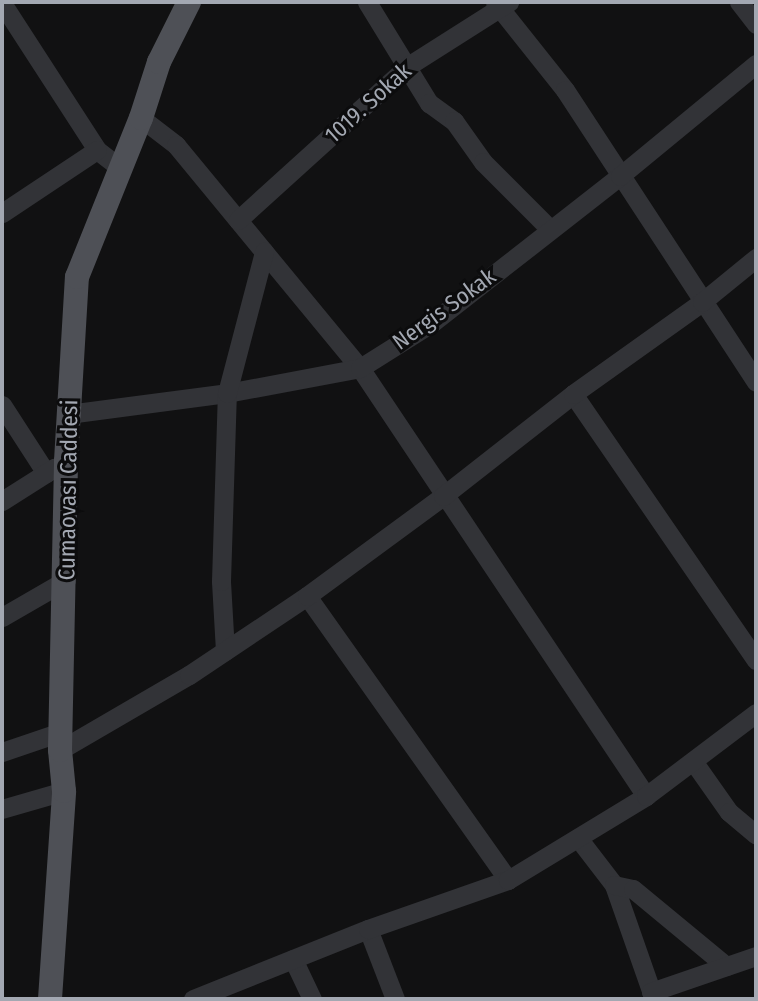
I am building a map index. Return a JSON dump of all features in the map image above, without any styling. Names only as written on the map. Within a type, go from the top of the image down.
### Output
[{"type":"main road","name":"Cumaovası Caddesi","points":[[48,997],[64,791],[60,741],[66,580],[56,467],[68,414],[77,277],[141,118],[159,62],[189,2]]},
{"type":"street","points":[[367,2],[429,103],[454,121],[483,162],[550,229]]},
{"type":"street","points":[[738,2],[756,24]]},
{"type":"street","points":[[2,3],[97,150],[121,169]]},
{"type":"street","points":[[501,4],[565,90],[756,382]]},
{"type":"street","name":"1019. Sokak","points":[[238,220],[408,66],[501,4]]},
{"type":"street","name":"Nergis Sokak","points":[[68,414],[227,393],[360,368],[433,322],[620,176],[756,64]]},
{"type":"street","points":[[141,118],[176,145],[360,368],[443,496],[646,796]]},
{"type":"street","points":[[2,213],[97,150]]},
{"type":"street","points":[[225,651],[221,581],[227,393],[264,252]]},
{"type":"street","points":[[2,752],[60,741],[225,651],[307,596],[443,496],[573,394],[702,302],[756,258]]},
{"type":"street","points":[[573,394],[756,660]]},
{"type":"street","points":[[2,405],[56,467],[2,501]]},
{"type":"street","points":[[2,617],[66,580]]},
{"type":"street","points":[[307,596],[508,880]]},
{"type":"street","points":[[193,999],[368,929],[508,880],[646,796],[756,713]]},
{"type":"street","points":[[693,761],[729,812],[756,835]]},
{"type":"street","points":[[2,809],[64,791]]},
{"type":"street","points":[[578,838],[614,885],[653,995],[756,956]]},
{"type":"street","points":[[614,885],[634,889],[726,966]]},
{"type":"street","points":[[368,929],[395,999]]},
{"type":"street","points":[[293,959],[312,999]]}]
